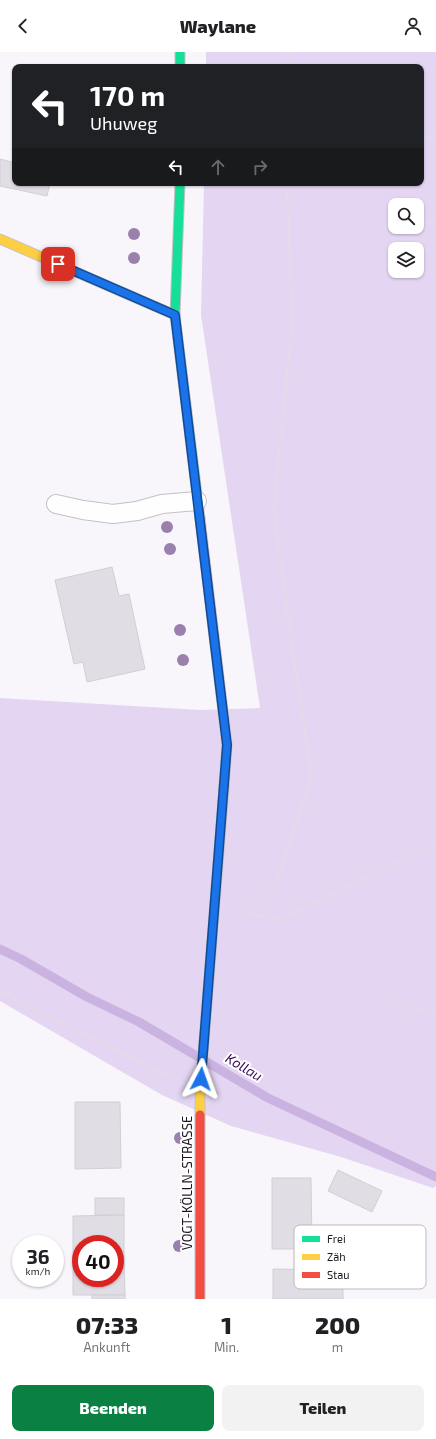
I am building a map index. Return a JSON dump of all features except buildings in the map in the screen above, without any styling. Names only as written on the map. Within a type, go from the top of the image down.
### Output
[{"type":"street","points":[[180,52],[180,64]]},
{"type":"street","name":"VOGT-KÖLLN-STRASSE","points":[[180,186],[175,315],[227,745],[200,1092],[200,1299]]},
{"type":"street","points":[[0,239],[175,315]]},
{"type":"lane","points":[[56,504],[83,510],[113,514],[137,511],[162,504],[197,501]]},
{"type":"path","points":[[288,52],[288,64]]},
{"type":"path","points":[[424,138],[436,136]]},
{"type":"path","points":[[249,914],[274,888],[312,778],[289,626],[274,508],[292,322],[287,186]]},
{"type":"path","points":[[426,221],[436,224]]},
{"type":"path","points":[[213,918],[249,914],[281,919],[436,844]]},
{"type":"path","points":[[0,991],[200,1092]]},
{"type":"path","points":[[391,1002],[436,1014]]},
{"type":"shaded area","points":[[206,52],[436,52],[436,1186],[433,1188],[341,1157],[231,1126],[162,1095],[0,1001],[0,698],[200,710],[260,708],[201,315],[204,186],[424,186],[424,64],[206,64]]},
{"type":"waterway","name":"Kollau","points":[[0,949],[21,959],[87,997],[139,1022],[268,1098],[436,1177]]},
{"type":"traffic: fast","points":[[180,52],[180,64]]},
{"type":"traffic: fast","points":[[180,186],[175,315],[200,519]]},
{"type":"traffic: slow","points":[[0,239],[175,315]]},
{"type":"traffic: slow","points":[[200,1115],[200,1092],[224,787]]},
{"type":"traffic: jam","points":[[200,519],[227,745],[224,787]]},
{"type":"traffic: jam","points":[[200,1115],[200,1299]]},
{"type":"route","points":[[58,264],[175,315],[227,745],[201,1079]]}]
